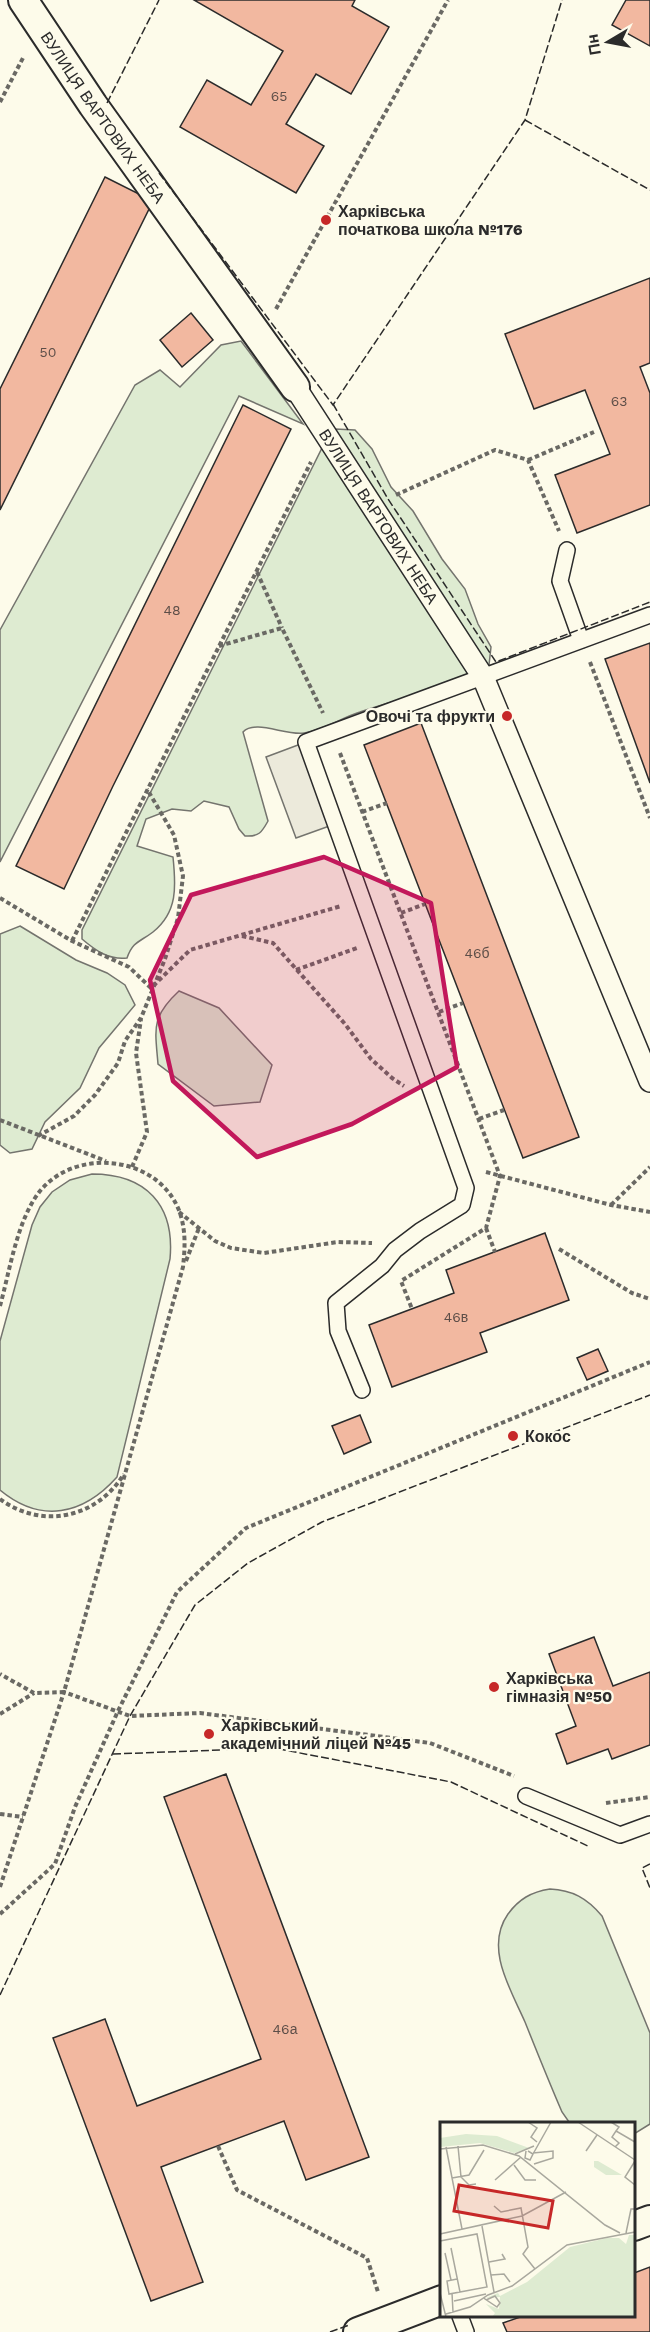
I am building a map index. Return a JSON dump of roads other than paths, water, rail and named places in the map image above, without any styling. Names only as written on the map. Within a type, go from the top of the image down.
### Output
[{"type":"street","name":"ВУЛИЦЯ ВАРТОВИХ НЕБА","points":[[23,0],[93,105],[295,387],[483,677],[650,1081]]},
{"type":"street","points":[[635,2225],[650,2220]]},
{"type":"street","points":[[358,2332],[440,2300]]},
{"type":"lane","points":[[567,550],[560,582],[581,640]]},
{"type":"lane","points":[[362,1390],[338,1331],[336,1303],[382,1266],[395,1250],[462,1204],[466,1188],[306,742],[650,615]]},
{"type":"lane","points":[[525,1788],[620,1835],[650,1824]]},
{"type":"lane","points":[[460,2317],[466,2332]]},
{"type":"place","name":"Харківська початкова школа №176","points":[[326,220]]},
{"type":"place","name":"Овочі та фрукти","points":[[507,716]]},
{"type":"place","name":"Кокос","points":[[513,1436]]},
{"type":"place","name":"Харківська гімназія №50","points":[[494,1687]]},
{"type":"place","name":"Харківський академічний ліцей №45","points":[[209,1734]]}]
